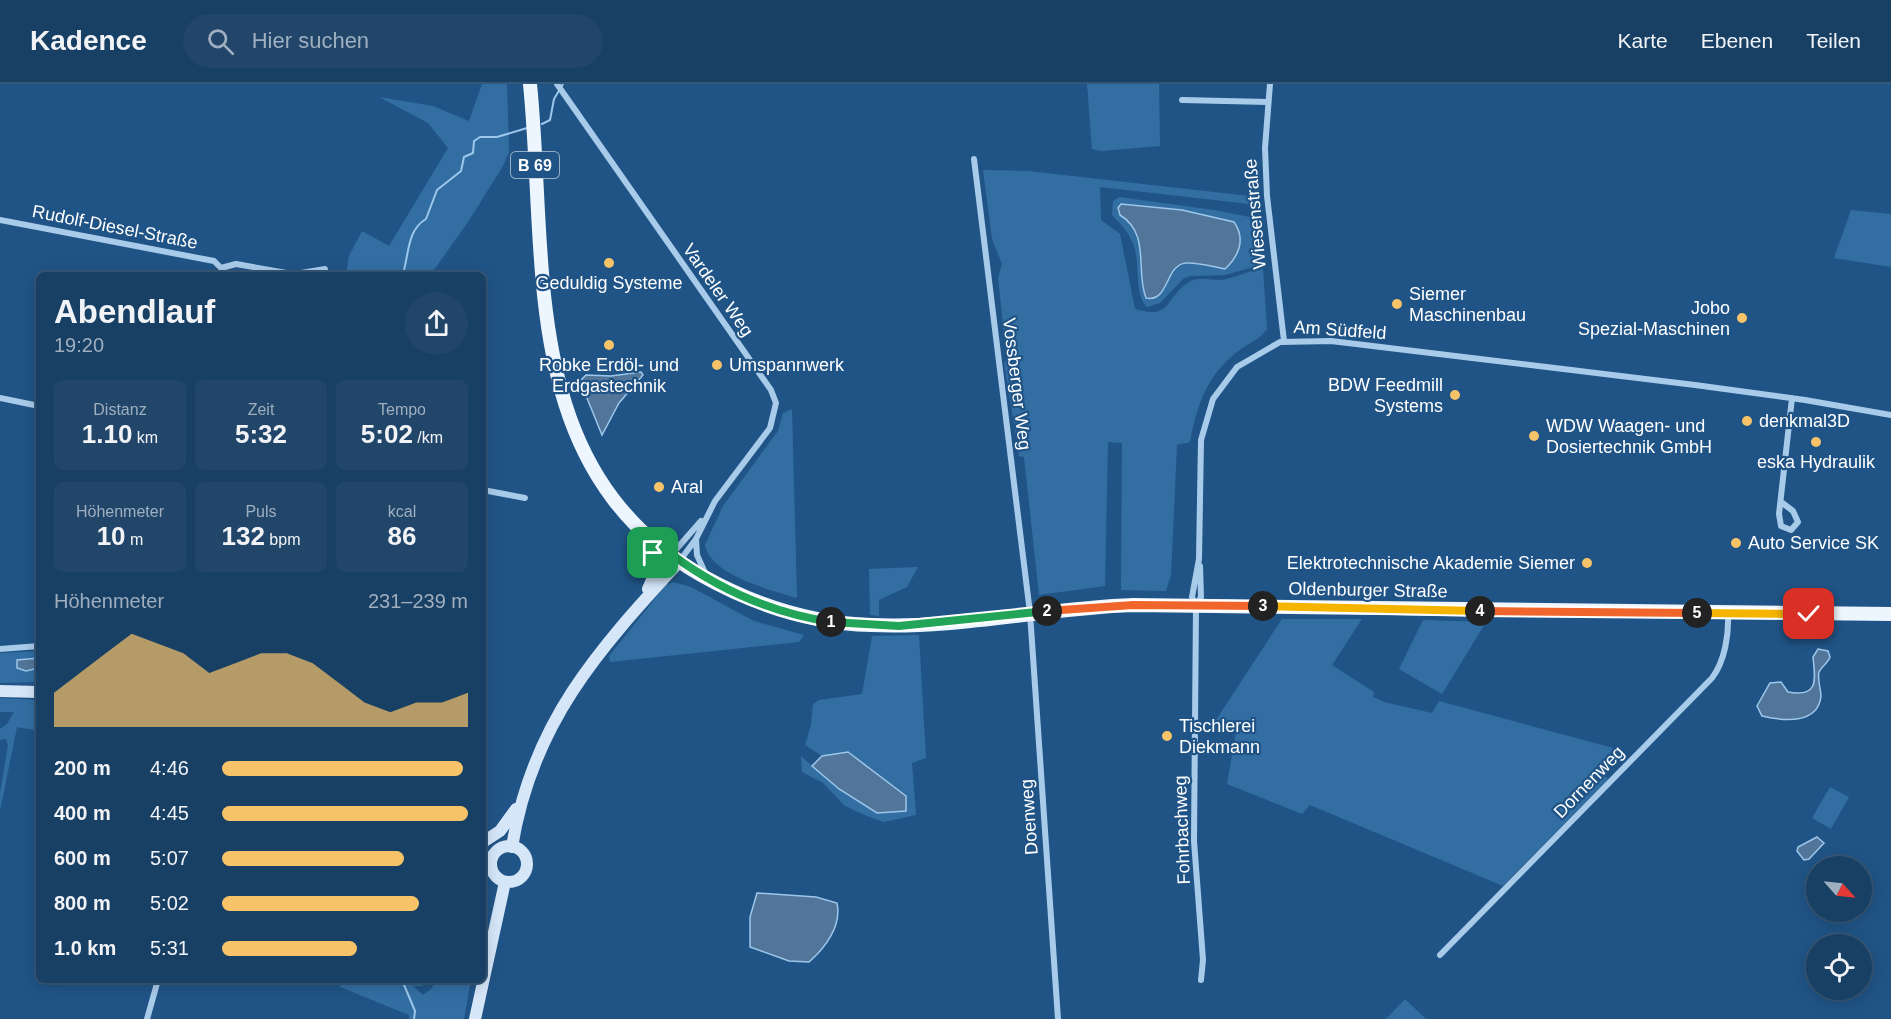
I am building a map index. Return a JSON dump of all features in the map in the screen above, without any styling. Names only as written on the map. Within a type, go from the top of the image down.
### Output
[{"type":"main road","name":"B 69","points":[[531,84],[541,277],[554,368],[568,416],[586,455],[612,497],[649,537],[675,557]]},
{"type":"main road","points":[[649,537],[656,571]]},
{"type":"main road","points":[[645,596],[656,571],[675,557]]},
{"type":"main road","points":[[512,847],[519,806],[533,765],[560,709],[575,684],[675,557]]},
{"type":"main road","name":"Oldenburger Straße","points":[[675,557],[708,578],[768,607],[842,624],[899,626],[1099,606],[1891,614]]},
{"type":"main road","points":[[0,691],[36,692]]},
{"type":"main road","points":[[486,840],[500,831],[519,806]]},
{"type":"main road","points":[[512,847],[522,852],[526,868],[516,881],[505,882],[495,876],[487,860],[501,848],[512,847]]},
{"type":"main road","points":[[486,972],[505,882]]},
{"type":"main road","points":[[476,1019],[484,983]]},
{"type":"street","name":"Vardeler Weg","points":[[557,84],[771,390],[776,403],[771,428],[675,557]]},
{"type":"street","name":"Wiesenstraße","points":[[1270,84],[1264,148],[1266,196],[1284,341]]},
{"type":"street","points":[[1182,100],[1268,102]]},
{"type":"street","name":"Vossberger Weg","points":[[974,159],[1030,612]]},
{"type":"street","name":"Rudolf-Diesel-Straße","points":[[0,220],[214,261],[222,271],[236,264],[282,272]]},
{"type":"street","name":"Rudolf-Diesel-Straße","points":[[306,272],[325,269]]},
{"type":"street","name":"Am Südfeld","points":[[1196,606],[1192,597],[1199,560],[1201,440],[1208,409],[1220,387],[1237,368],[1261,351],[1284,341],[1331,341],[1792,398],[1891,415]]},
{"type":"street","points":[[0,398],[36,405]]},
{"type":"street","points":[[1781,502],[1792,398]]},
{"type":"street","points":[[486,491],[525,498]]},
{"type":"street","name":"Vardeler Weg","points":[[675,557],[696,539],[706,516]]},
{"type":"street","points":[[696,539],[697,555],[708,578]]},
{"type":"street","name":"Fohrbachweg","points":[[1196,606],[1194,841],[1203,960],[1201,980]]},
{"type":"street","name":"Doenweg","points":[[1030,612],[1058,1019]]},
{"type":"street","name":"Dornenweg","points":[[1440,955],[1712,678],[1721,664],[1727,636],[1728,613]]},
{"type":"street","points":[[0,649],[36,646]]},
{"type":"street","points":[[147,1019],[157,983]]},
{"type":"shaded area","points":[[482,84],[507,84],[509,152],[503,166],[468,222],[432,272],[346,272],[349,256],[362,231],[389,246],[448,148],[428,123],[379,97],[433,106],[469,121]]},
{"type":"shaded area","points":[[1087,84],[1159,84],[1160,146],[1101,151],[1092,149]]},
{"type":"shaded area","points":[[983,170],[1028,171],[1258,197],[1258,205],[1100,187],[1101,220],[1120,234],[1135,309],[1147,312],[1162,310],[1181,288],[1193,280],[1221,280],[1263,269],[1267,329],[1257,339],[1237,352],[1218,371],[1200,403],[1190,442],[1177,445],[1171,575],[1166,591],[1121,590],[1122,443],[1108,442],[1105,586],[1039,595],[1024,457],[1019,456],[1004,362],[1007,361],[998,278],[1002,264],[992,239]]},
{"type":"shaded area","points":[[1119,197],[1214,210],[1260,219],[1264,264],[1225,275],[1190,276],[1183,279],[1160,303],[1147,307],[1140,295],[1134,246],[1125,229],[1112,215],[1113,201]],"holes":[[[1182,210],[1206,217],[1225,269],[1184,264],[1173,274],[1159,296],[1143,291],[1139,245],[1126,219]]]},
{"type":"shaded area","points":[[1121,204],[1182,210],[1234,222],[1240,235],[1237,253],[1225,269],[1195,263],[1179,265],[1159,295],[1146,298],[1139,242],[1130,223],[1120,215],[1118,208]]},
{"type":"shaded area","points":[[1851,210],[1891,214],[1891,267],[1834,258]]},
{"type":"shaded area","points":[[641,372],[643,375],[619,403],[602,435],[580,381],[586,375],[611,376]]},
{"type":"shaded area","points":[[792,409],[797,598],[758,586],[729,573],[709,556],[705,545],[723,506],[778,431],[783,413]]},
{"type":"shaded area","points":[[918,567],[907,587],[879,600],[879,616],[870,615],[869,569]]},
{"type":"shaded area","points":[[673,582],[691,587],[754,621],[804,635],[799,642],[610,662],[609,656],[666,585]]},
{"type":"shaded area","points":[[1282,619],[1362,619],[1332,665],[1374,692],[1373,697],[1384,702],[1432,713],[1439,701],[1613,748],[1600,772],[1608,779],[1503,886],[1310,805],[1302,814],[1227,784],[1236,732],[1214,723]]},
{"type":"shaded area","points":[[1423,620],[1486,622],[1442,694],[1399,669]]},
{"type":"shaded area","points":[[919,635],[926,758],[912,763],[916,815],[884,822],[845,806],[823,783],[802,772],[801,756],[812,766],[848,752],[822,756],[805,745],[811,725],[813,704],[819,700],[862,694],[872,636]]},
{"type":"shaded area","points":[[1818,649],[1828,651],[1830,657],[1819,672],[1821,696],[1813,712],[1798,719],[1789,720],[1762,716],[1757,706],[1770,683],[1781,682],[1788,692],[1806,692],[1810,689],[1814,679],[1813,657]]},
{"type":"shaded area","points":[[36,651],[36,682],[0,683],[0,653]]},
{"type":"shaded area","points":[[36,658],[36,669],[26,671],[17,668],[17,660]]},
{"type":"shaded area","points":[[0,698],[36,700],[36,730],[17,727],[0,811],[0,793],[8,746],[6,739],[0,740],[0,729],[7,724],[14,712],[0,712]]},
{"type":"shaded area","points":[[848,752],[906,796],[906,811],[877,813],[839,789],[812,766],[822,756]]},
{"type":"shaded area","points":[[1830,787],[1849,797],[1831,829],[1812,818]]},
{"type":"shaded area","points":[[1817,837],[1824,843],[1812,856],[1806,856],[1804,860],[1797,851],[1798,847]]},
{"type":"shaded area","points":[[757,893],[816,897],[837,903],[835,928],[821,950],[809,962],[789,961],[750,947],[750,917]]},
{"type":"shaded area","points":[[341,983],[426,983],[422,986],[413,986],[423,995],[432,988],[434,983],[470,983],[464,1019],[409,1019],[409,1015],[340,987]]},
{"type":"shaded area","points":[[1405,999],[1426,1019],[1386,1019]]},
{"type":"waterway","points":[[542,124],[550,120],[554,99],[563,84]]},
{"type":"waterway","points":[[403,272],[415,229],[426,219],[437,190],[461,171],[464,157],[473,153],[474,141],[480,137],[497,137],[527,128]]},
{"type":"waterway","points":[[403,983],[415,1011],[414,1019]]},
{"type":"place","name":"Geduldig Systeme","points":[[609,263]]},
{"type":"place","name":"Siemer Maschinenbau","points":[[1397,304]]},
{"type":"place","name":"Jobo Spezial-Maschinen","points":[[1742,318]]},
{"type":"place","name":"Robke Erdöl- und Erdgastechnik","points":[[609,345]]},
{"type":"place","name":"Umspannwerk","points":[[717,365]]},
{"type":"place","name":"BDW Feedmill Systems","points":[[1455,395]]},
{"type":"place","name":"denkmal3D","points":[[1747,421]]},
{"type":"place","name":"WDW Waagen- und Dosiertechnik GmbH","points":[[1534,436]]},
{"type":"place","name":"eska Hydraulik","points":[[1816,442]]},
{"type":"place","name":"Aral","points":[[659,487]]},
{"type":"place","name":"Auto Service SK","points":[[1736,543]]},
{"type":"place","name":"Elektrotechnische Akademie Siemer","points":[[1587,563]]},
{"type":"place","name":"Tischlerei Diekmann","points":[[1167,736]]},
{"type":"route","points":[[653,553],[656,571],[671,554],[693,570],[735,593],[768,607],[842,624],[899,626],[1064,608],[1133,605],[1809,614]]}]
